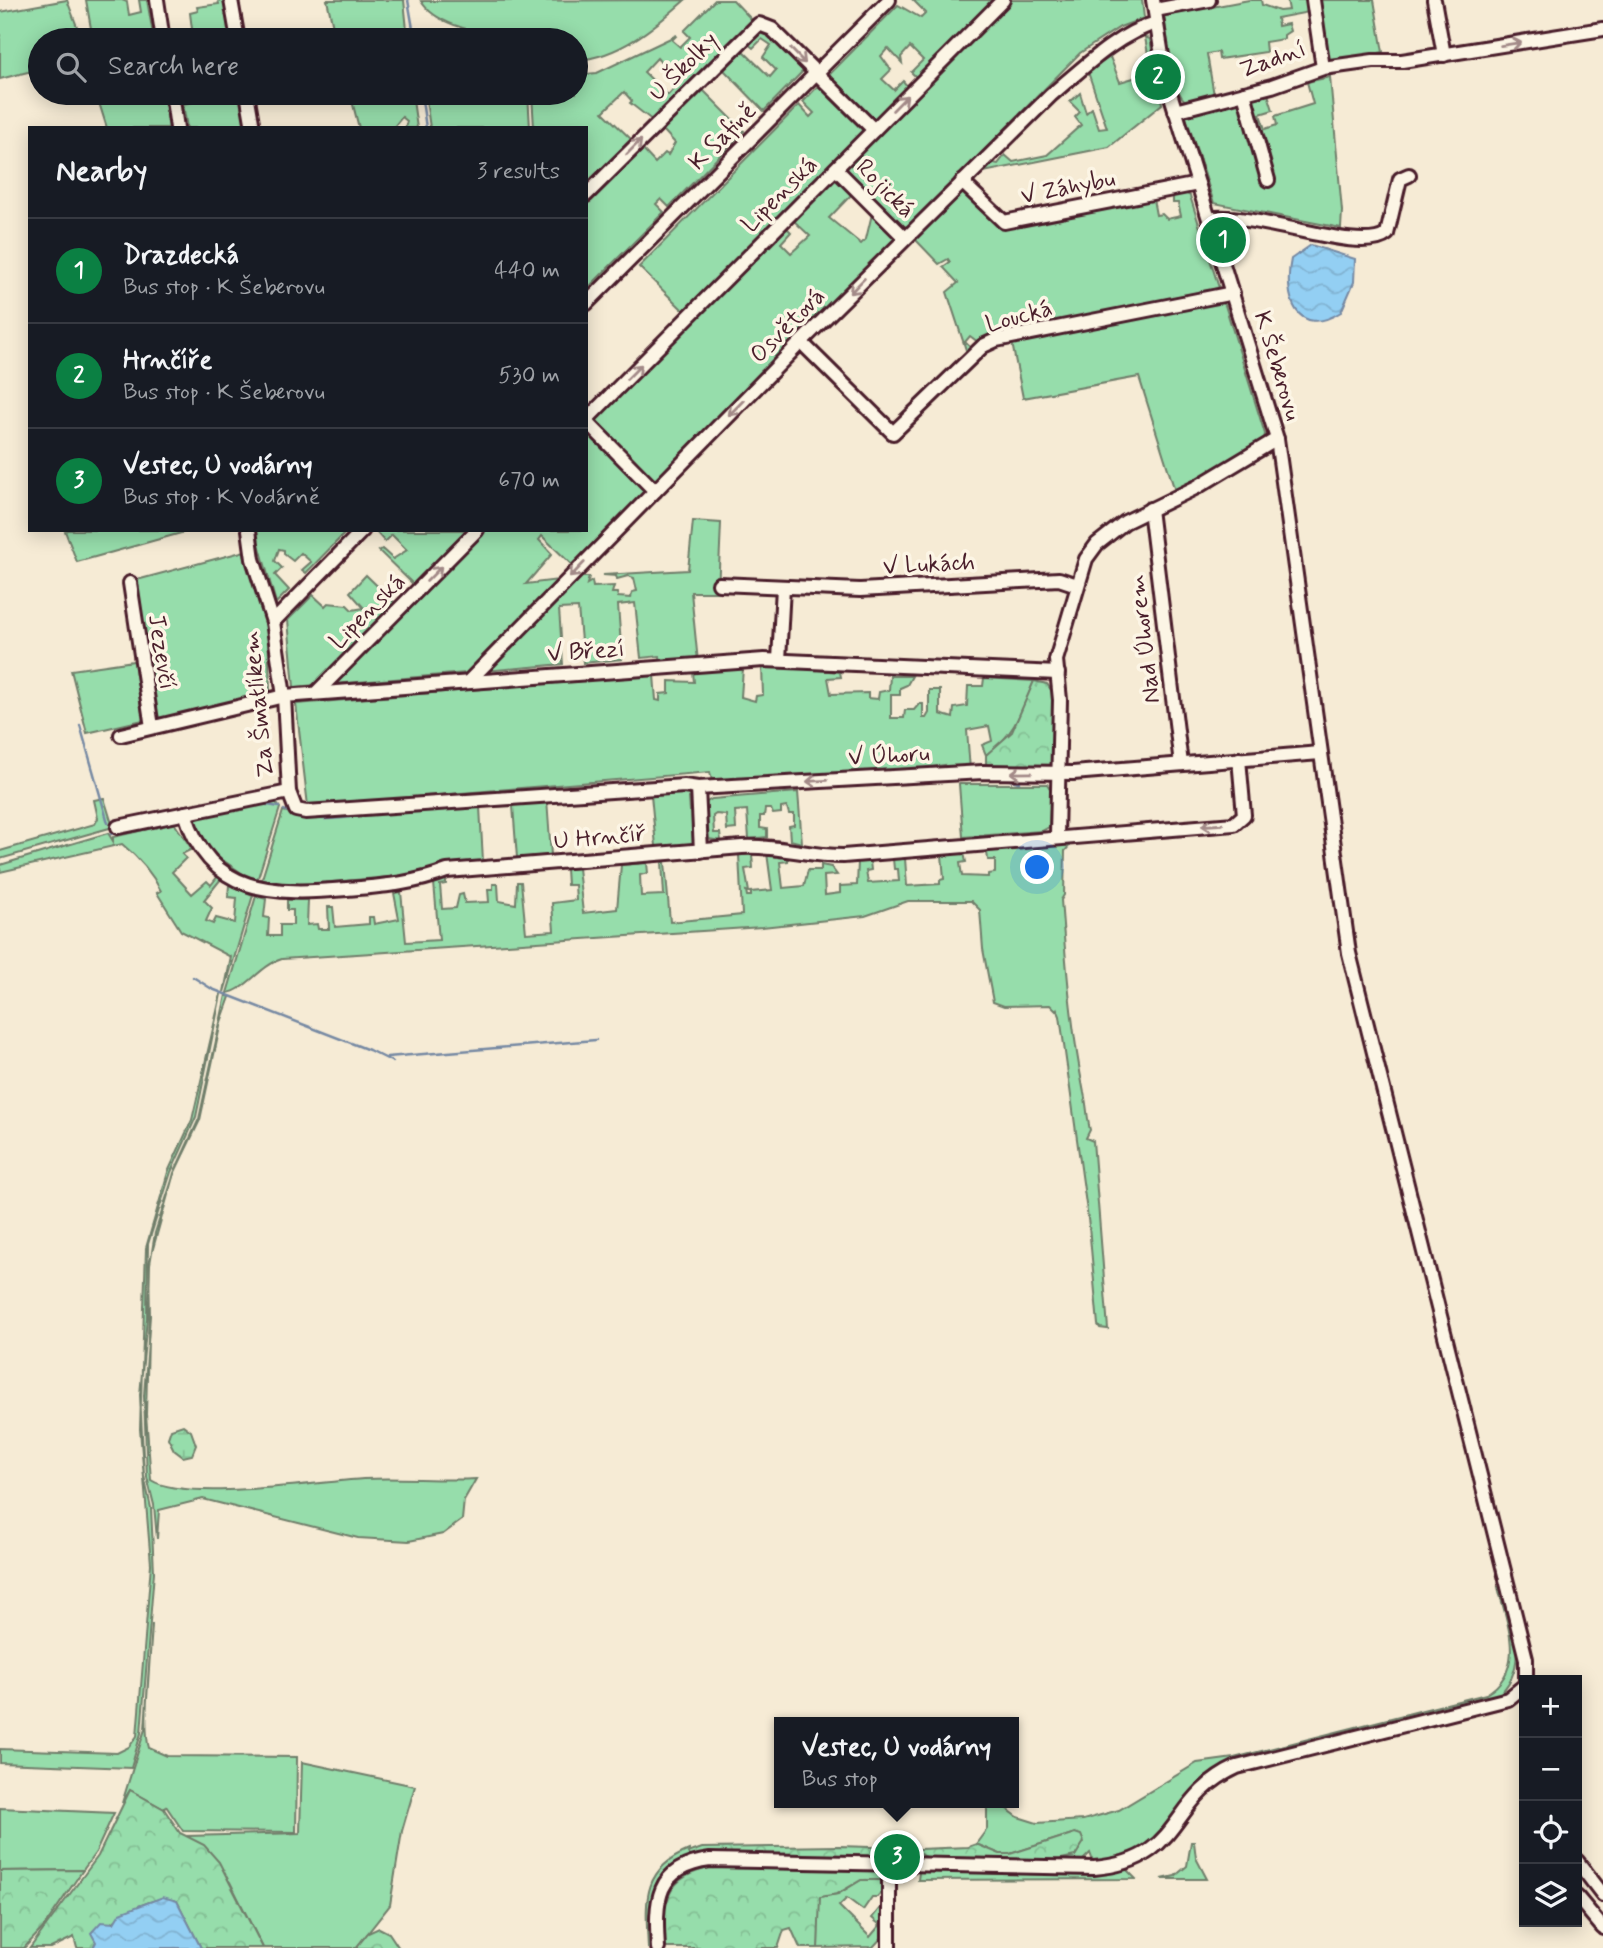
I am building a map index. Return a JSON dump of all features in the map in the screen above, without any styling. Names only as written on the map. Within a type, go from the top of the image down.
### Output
[{"type":"street","points":[[157,0],[161,28]]},
{"type":"street","points":[[231,0],[236,28]]},
{"type":"street","name":"K Safině","points":[[588,302],[889,0]]},
{"type":"street","name":"Lipenská","points":[[588,419],[1003,0]]},
{"type":"street","name":"Osvětová","points":[[469,681],[905,238],[1081,70],[1140,29],[1155,11],[1209,0]]},
{"type":"street","name":"Zadní","points":[[1175,111],[1323,68],[1313,0]]},
{"type":"street","points":[[1434,0],[1444,55]]},
{"type":"street","name":"K Šeberovu","points":[[1155,11],[1166,80],[1277,439],[1349,953],[1518,1625],[1526,1660],[1526,1675]]},
{"type":"street","name":"U Školky","points":[[588,193],[759,24],[772,29],[815,74]]},
{"type":"street","points":[[1323,68],[1444,55],[1603,29]]},
{"type":"street","points":[[815,74],[874,130]]},
{"type":"street","points":[[1244,93],[1268,180]]},
{"type":"street","points":[[174,105],[177,126]]},
{"type":"street","points":[[249,105],[253,126]]},
{"type":"street","name":"Rojická","points":[[836,169],[905,238]]},
{"type":"street","points":[[1209,219],[1232,216],[1352,241],[1380,240],[1387,234],[1400,179],[1409,175]]},
{"type":"street","name":"V Záhybu","points":[[962,182],[1004,222],[1198,184]]},
{"type":"street","name":"Loucká","points":[[802,342],[893,433],[983,346],[996,340],[1233,293]]},
{"type":"street","points":[[588,423],[654,491]]},
{"type":"street","points":[[1057,836],[1058,645],[1086,559],[1111,530],[1197,487],[1277,439]]},
{"type":"street","name":"Nad Úhorem","points":[[1150,509],[1181,764]]},
{"type":"street","name":"Za Šmatlíkem","points":[[249,532],[253,558],[273,622],[284,696],[289,792]]},
{"type":"street","points":[[273,622],[361,532]]},
{"type":"street","name":"Lipenská","points":[[317,692],[475,532]]},
{"type":"street","name":"V Lukách","points":[[719,584],[860,590],[1059,579],[1077,585]]},
{"type":"street","name":"Jezevčí","points":[[130,583],[152,727]]},
{"type":"street","points":[[779,660],[783,587]]},
{"type":"street","name":"V Březí","points":[[121,735],[284,696],[317,692],[779,660],[874,667],[1058,673]]},
{"type":"street","name":"V Úhoru","points":[[289,792],[296,810],[318,813],[684,786],[698,788],[983,772],[1059,772],[1320,753]]},
{"type":"street","name":"U Hrnčíř","points":[[185,813],[197,845],[217,866],[233,879],[273,892],[414,883],[447,871],[770,845],[824,856],[843,856],[1057,836],[1234,824],[1244,815],[1239,759]]},
{"type":"street","points":[[698,788],[701,850]]},
{"type":"street","points":[[118,828],[289,792]]},
{"type":"street","points":[[659,1948],[658,1899],[673,1872],[687,1864],[710,1860],[1094,1868],[1123,1866],[1145,1856],[1161,1843],[1194,1795],[1220,1774],[1237,1767],[1508,1699],[1519,1691]]},
{"type":"street","points":[[889,1863],[890,1948]]},
{"type":"street","points":[[1579,1864],[1603,1895]]},
{"type":"street","points":[[1582,1903],[1603,1928]]},
{"type":"green space","points":[[67,0],[78,28],[28,28],[28,72],[0,79],[0,12]]},
{"type":"green space","points":[[86,0],[122,0],[127,2],[129,15],[141,12],[139,0],[147,0],[152,28],[91,28]]},
{"type":"green space","points":[[218,0],[226,0],[231,28],[192,28],[190,13],[198,11],[197,7],[219,4]]},
{"type":"green space","points":[[327,0],[404,0],[407,28],[333,28]]},
{"type":"green space","points":[[685,0],[635,39],[607,54],[588,58],[588,28],[463,28],[438,18],[421,1]]},
{"type":"green space","points":[[715,0],[733,0],[752,20],[653,121],[630,103],[632,101],[624,92],[603,112],[633,141],[588,186],[588,126],[534,126],[533,105],[588,105],[588,74],[597,73],[677,35],[672,40],[680,47],[690,37],[684,31]],"holes":[[[657,58],[679,83],[668,95],[644,72]]]},
{"type":"green space","points":[[913,0],[994,0],[917,78],[911,72],[923,60],[910,47],[901,57],[902,63],[888,48],[881,56],[891,70],[882,79],[894,90],[903,81],[908,87],[874,121],[828,76],[898,5],[921,18],[926,13]]},
{"type":"green space","points":[[1011,0],[1142,0],[1144,18],[1120,27],[1080,53],[909,226],[902,227],[847,172],[846,166]]},
{"type":"green space","points":[[1261,0],[1262,5],[1279,11],[1289,10],[1287,0],[1307,0],[1309,12],[1277,18],[1278,26],[1288,24],[1290,31],[1284,35],[1284,39],[1265,42],[1266,52],[1219,59],[1218,52],[1207,54],[1214,95],[1185,101],[1176,85],[1170,61],[1164,16]]},
{"type":"green space","points":[[1319,0],[1374,0],[1383,52],[1329,64]]},
{"type":"green space","points":[[762,28],[804,70],[764,111],[722,68],[741,49],[770,77],[776,70],[763,57],[771,45],[762,39],[753,48],[747,43]]},
{"type":"green space","points":[[1145,37],[1150,39],[1162,104],[1109,147],[979,173],[989,162],[998,164],[1005,155],[1013,162],[1047,155],[1081,125],[1075,117],[1080,112],[1070,102],[1080,93],[1086,113],[1092,108],[1099,129],[1107,128],[1088,72],[1110,57],[1120,82],[1147,74],[1146,67],[1150,66]]},
{"type":"green space","points":[[1330,77],[1342,211],[1341,228],[1214,203],[1185,114],[1268,94],[1273,110],[1260,114],[1265,129],[1277,125],[1275,116],[1313,104],[1307,82]]},
{"type":"green space","points":[[819,85],[864,130],[685,312],[639,267],[799,105],[810,117],[814,113],[803,102]]},
{"type":"green space","points":[[702,89],[744,131],[669,207],[661,199],[656,204],[664,212],[588,288],[588,203],[642,149],[655,163],[665,153],[668,155],[675,143],[662,129]]},
{"type":"green space","points":[[100,105],[165,105],[169,126],[106,126]]},
{"type":"green space","points":[[183,105],[244,105],[248,126],[187,126]]},
{"type":"green space","points":[[353,105],[414,105],[417,126],[406,126],[407,121],[402,117],[395,126],[358,126]]},
{"type":"green space","points":[[427,105],[529,105],[530,126],[430,126]]},
{"type":"green space","points":[[835,177],[852,194],[829,218],[861,244],[866,239],[872,214],[897,238],[654,483],[593,421],[786,227],[791,232],[781,243],[791,253],[810,236],[793,220]]},
{"type":"green space","points":[[962,189],[1001,228],[1153,199],[1156,215],[1162,214],[1167,219],[1181,216],[1178,203],[1173,203],[1173,196],[1185,193],[1190,196],[1219,288],[995,334],[978,342],[970,336],[965,342],[972,349],[967,353],[947,292],[958,283],[943,267],[950,262],[948,259],[939,264],[914,238]]},
{"type":"green space","points":[[1220,302],[1225,305],[1265,434],[1264,440],[1230,463],[1175,491],[1139,377],[1023,398],[1012,343]]},
{"type":"green space","points":[[588,434],[646,491],[572,565],[542,536],[539,540],[552,554],[526,584],[558,580],[466,673],[334,684],[483,532],[588,532]]},
{"type":"green space","points":[[693,521],[721,523],[718,592],[691,592],[698,662],[661,665],[660,656],[641,658],[635,603],[618,605],[622,659],[583,663],[578,608],[559,609],[563,664],[485,671],[577,577],[589,577],[587,584],[592,581],[593,587],[614,586],[612,593],[617,593],[618,597],[631,598],[632,592],[637,591],[634,578],[628,576],[617,579],[616,576],[603,575],[688,570]]},
{"type":"green space","points":[[65,532],[185,532],[77,562]]},
{"type":"green space","points":[[256,532],[346,532],[306,573],[302,570],[311,562],[301,553],[293,561],[284,554],[284,550],[279,549],[275,561],[282,568],[275,575],[289,590],[276,603]]},
{"type":"green space","points":[[376,532],[466,532],[414,585],[379,551],[382,549],[393,559],[407,550],[392,535],[385,542]]},
{"type":"green space","points":[[245,551],[268,625],[270,691],[260,698],[156,721],[133,581]]},
{"type":"green space","points":[[366,575],[397,602],[316,685],[294,687],[288,620],[313,595],[325,606],[328,603],[347,605],[352,610],[364,608],[350,592]]},
{"type":"green space","points":[[134,661],[143,720],[87,733],[71,670]]},
{"type":"green space","points":[[762,667],[840,672],[841,677],[828,678],[831,694],[868,693],[868,698],[878,699],[879,692],[889,690],[890,676],[912,676],[907,685],[900,688],[900,695],[891,695],[891,718],[904,718],[905,710],[914,710],[919,704],[923,704],[923,718],[926,718],[929,713],[929,690],[940,690],[940,714],[953,718],[954,708],[967,706],[968,686],[983,686],[984,678],[1034,681],[1021,713],[996,748],[986,755],[982,745],[992,741],[989,726],[967,730],[970,770],[946,771],[945,765],[918,769],[917,772],[884,775],[884,771],[878,771],[878,776],[855,773],[851,776],[829,774],[712,781],[710,772],[308,806],[296,704],[654,675],[656,700],[660,701],[660,694],[669,693],[669,681],[694,682],[693,672],[743,668],[741,697],[755,701],[756,696],[763,695]]},
{"type":"green space","points":[[1034,681],[1047,684],[1055,696],[1054,763],[1050,767],[986,769],[986,755],[1012,732]]},
{"type":"green space","points":[[959,784],[1047,784],[1051,790],[1049,827],[1042,831],[963,837]]},
{"type":"green space","points":[[798,792],[802,843],[790,840],[789,826],[794,825],[794,814],[789,814],[787,807],[781,808],[781,813],[773,814],[771,809],[765,809],[764,816],[760,816],[760,828],[767,829],[767,837],[749,839],[747,810],[735,811],[736,829],[727,830],[726,815],[716,814],[713,816],[714,833],[720,833],[721,841],[709,839],[705,803],[712,799]]},
{"type":"green space","points":[[692,794],[693,798],[689,798],[690,811],[694,811],[695,841],[688,847],[656,846],[651,795]]},
{"type":"green space","points":[[104,798],[113,827],[0,859],[0,851],[95,824],[98,818],[94,800]]},
{"type":"green space","points":[[547,799],[551,855],[517,858],[513,806],[480,807],[483,861],[446,864],[413,875],[320,883],[319,887],[297,889],[297,885],[260,885],[283,811],[312,818]]},
{"type":"green space","points":[[275,801],[280,808],[256,884],[242,878],[243,874],[224,861],[221,864],[212,855],[193,821],[204,816],[203,813]]},
{"type":"green space","points":[[174,823],[192,849],[182,854],[186,858],[172,872],[192,894],[207,881],[211,885],[218,876],[221,879],[204,900],[212,908],[206,921],[213,924],[216,918],[235,923],[237,898],[228,897],[229,885],[253,895],[224,992],[231,957],[181,931],[157,893],[161,891],[153,878],[122,844],[0,872],[0,865],[108,833],[113,841],[113,837]]},
{"type":"green space","points":[[1083,839],[1084,843],[1071,844],[1065,851],[1064,895],[1061,900],[1072,1020],[1090,1130],[1086,1138],[1093,1141],[1108,1329],[1098,1325],[1089,1226],[1060,1016],[1057,1009],[1056,1011],[1050,1005],[1004,1006],[993,1002],[983,949],[980,910],[971,901],[908,901],[865,916],[762,927],[282,959],[274,962],[241,988],[227,993],[256,896],[266,899],[264,917],[269,918],[268,936],[280,936],[280,925],[293,925],[293,910],[287,910],[287,900],[308,900],[307,925],[317,924],[318,929],[329,929],[328,907],[333,907],[335,927],[369,924],[369,917],[373,917],[374,924],[399,919],[394,893],[401,892],[406,942],[439,940],[434,883],[446,879],[446,884],[440,885],[442,909],[456,908],[459,895],[463,894],[465,903],[489,902],[488,889],[493,889],[493,884],[498,884],[499,901],[516,904],[517,882],[521,882],[526,933],[554,931],[552,903],[576,900],[575,885],[567,885],[566,869],[578,868],[583,913],[617,909],[621,865],[647,863],[648,873],[640,875],[641,896],[664,895],[662,862],[665,862],[670,922],[742,915],[739,855],[752,854],[753,868],[745,869],[749,892],[746,891],[747,896],[751,896],[751,892],[772,890],[767,853],[788,855],[788,861],[780,862],[783,888],[804,886],[808,870],[821,870],[821,865],[831,867],[837,875],[824,876],[825,895],[840,893],[840,886],[857,885],[858,862],[870,861],[871,870],[866,871],[868,883],[899,881],[898,869],[894,869],[893,859],[905,858],[907,886],[940,884],[940,880],[944,879],[942,855],[964,853],[966,862],[960,863],[962,876],[988,877],[988,874],[995,873],[995,860],[988,860],[987,852]]},
{"type":"green space","points":[[221,994],[196,1117],[171,1172],[148,1244],[147,1318],[142,1375],[146,1248],[168,1172],[192,1120]]},
{"type":"green space","points":[[226,995],[230,997],[221,1022],[200,1120],[172,1180],[199,1119]]},
{"type":"green space","points":[[172,1180],[152,1253],[155,1233]]},
{"type":"green space","points":[[149,1286],[150,1316],[148,1345]]},
{"type":"green space","points":[[148,1345],[146,1414],[151,1480],[192,1490],[221,1490],[363,1479],[476,1479],[464,1500],[462,1520],[443,1534],[409,1541],[358,1538],[203,1499],[159,1510],[157,1539],[154,1505],[147,1477],[144,1396]]},
{"type":"green space","points":[[141,1409],[144,1476],[151,1508],[154,1572],[141,1733],[131,1768],[0,1763],[0,1749],[117,1753],[129,1747],[137,1736],[151,1564],[140,1429]]},
{"type":"green space","points":[[183,1425],[191,1431],[196,1445],[192,1455],[183,1457],[174,1450],[168,1438],[171,1429]]},
{"type":"green space","points":[[1503,1586],[1514,1630],[1516,1659],[1514,1673],[1496,1697],[1222,1768],[1189,1795],[1154,1839],[1139,1851],[1119,1858],[1093,1861],[1090,1853],[1082,1861],[1048,1862],[1075,1856],[1079,1845],[1075,1833],[1010,1854],[1000,1854],[976,1844],[987,1829],[987,1808],[1006,1808],[1018,1817],[1037,1823],[1083,1820],[1119,1810],[1197,1763],[1234,1758],[1486,1694],[1499,1684],[1510,1659],[1509,1631],[1498,1587]]},
{"type":"green space","points":[[147,1700],[149,1748],[167,1756],[297,1757],[296,1832],[183,1831],[166,1806],[164,1809],[130,1790],[122,1803],[145,1729]]},
{"type":"green space","points":[[302,1762],[415,1786],[402,1831],[390,1905],[356,1948],[263,1948],[230,1882],[187,1836],[300,1833]]},
{"type":"green space","points":[[130,1790],[164,1809],[180,1833],[204,1845],[219,1862],[263,1948],[201,1948],[177,1901],[166,1900],[153,1901],[129,1911],[107,1928],[93,1948],[77,1948],[74,1937],[51,1948],[30,1948],[98,1856]]},
{"type":"green space","points":[[0,1808],[114,1813],[96,1852],[83,1870],[0,1871]]},
{"type":"green space","points":[[1075,1833],[1081,1835],[1084,1842],[1075,1856],[1048,1862],[930,1859],[918,1853],[919,1849],[968,1847],[976,1844],[1000,1854],[1010,1854]]},
{"type":"green space","points":[[1191,1842],[1194,1842],[1196,1858],[1207,1879],[1162,1879],[1175,1876],[1187,1866]]},
{"type":"green space","points":[[702,1848],[901,1848],[901,1856],[870,1855],[869,1859],[690,1856],[688,1853]]},
{"type":"green space","points":[[689,1850],[690,1856],[698,1856],[681,1861],[668,1869],[654,1890],[650,1917],[652,1948],[648,1948],[647,1902],[654,1878],[673,1858]]},
{"type":"green space","points":[[727,1865],[875,1871],[884,1880],[861,1880],[837,1894],[820,1897],[818,1948],[800,1948],[791,1928],[784,1930],[778,1948],[662,1948],[664,1913],[672,1889],[680,1880],[691,1874]]},
{"type":"green space","points":[[83,1870],[43,1928],[24,1948],[0,1948],[0,1871]]},
{"type":"green space","points":[[905,1870],[910,1870],[904,1881],[902,1878]]},
{"type":"green space","points":[[910,1870],[1127,1870],[1136,1879],[918,1880],[919,1872]]},
{"type":"green space","points":[[861,1880],[884,1880],[885,1888],[877,1897],[872,1897],[863,1910],[847,1898],[839,1906],[870,1937],[880,1925],[872,1918],[879,1909],[886,1909],[886,1933],[873,1947],[818,1948],[819,1897],[838,1894]]},
{"type":"green space","points":[[379,1928],[389,1933],[399,1948],[356,1948],[368,1933]]},
{"type":"water","points":[[1311,245],[1355,259],[1354,282],[1341,312],[1313,321],[1296,310],[1289,287],[1291,259]]},
{"type":"water","points":[[163,1897],[177,1901],[201,1948],[93,1948],[96,1942],[91,1933],[101,1922],[114,1923],[120,1913]]},
{"type":"waterway","points":[[408,0],[413,28]]},
{"type":"waterway","points":[[423,105],[426,126]]},
{"type":"waterway","points":[[80,725],[108,823]]},
{"type":"waterway","points":[[942,781],[991,778]]},
{"type":"waterway","points":[[1001,778],[1019,782]]},
{"type":"waterway","points":[[1034,780],[1043,779]]},
{"type":"waterway","points":[[844,786],[933,781]]},
{"type":"waterway","points":[[784,790],[826,787]]},
{"type":"waterway","points":[[717,794],[765,791]]},
{"type":"waterway","points":[[624,796],[653,794]]},
{"type":"waterway","points":[[262,804],[279,807]]},
{"type":"waterway","points":[[284,810],[296,815],[323,819],[391,812]]},
{"type":"waterway","points":[[111,834],[119,832]]},
{"type":"waterway","points":[[193,977],[212,989],[369,1050],[393,1062]]},
{"type":"waterway","points":[[387,1057],[596,1040]]},
{"type":"place","name":"Hrnčíře","points":[[1158,77]]},
{"type":"place","name":"Drazdecká","points":[[1223,240]]},
{"type":"place","name":"Vestec, U vodárny","points":[[897,1857]]}]
